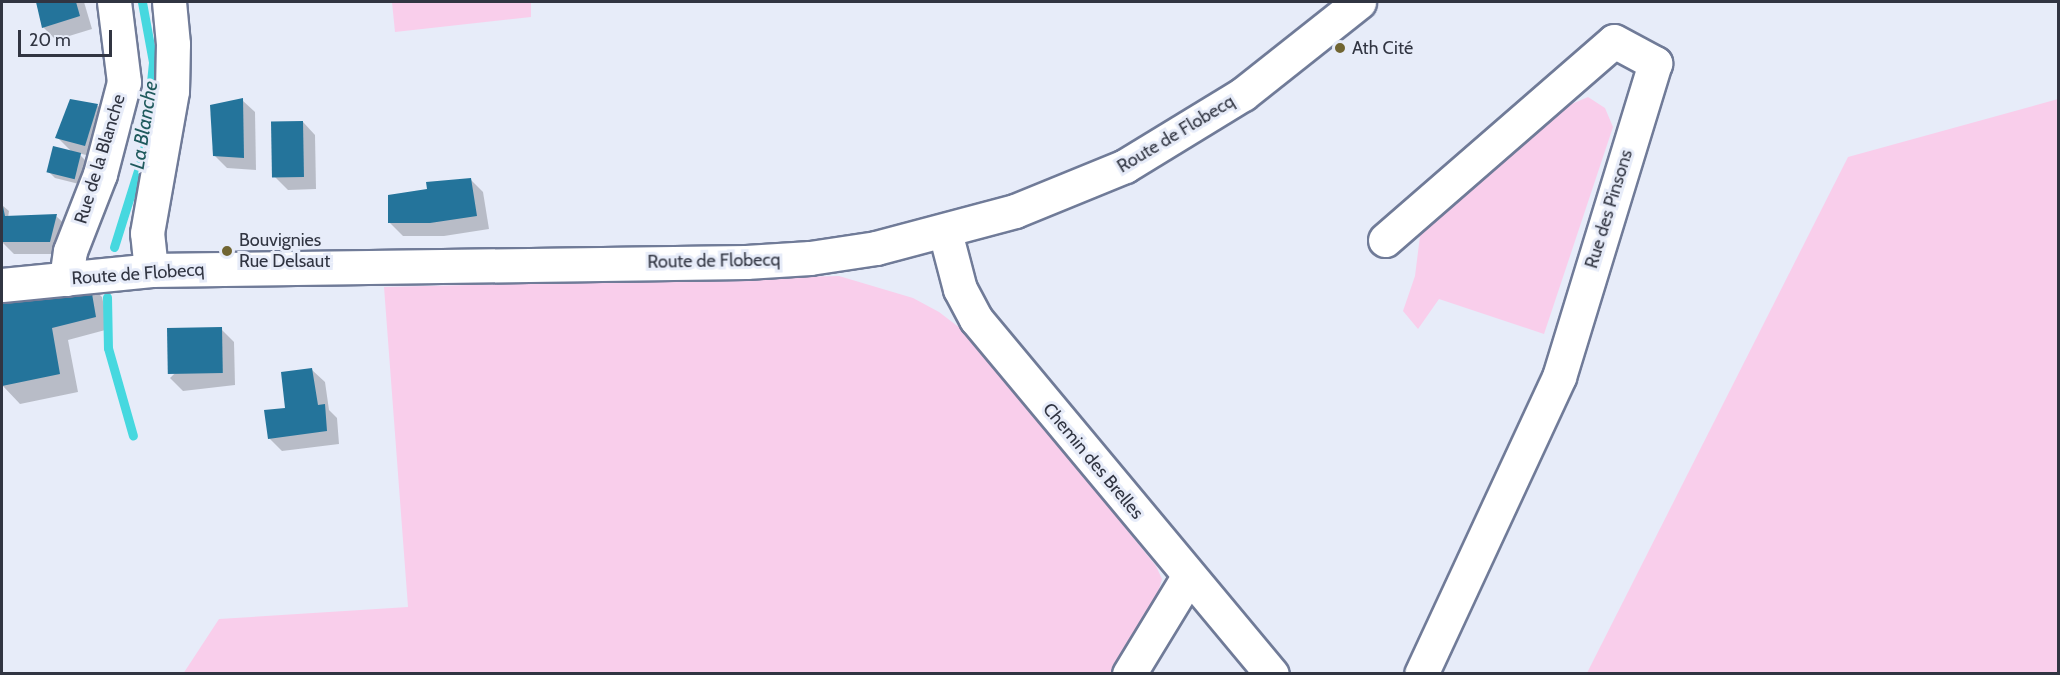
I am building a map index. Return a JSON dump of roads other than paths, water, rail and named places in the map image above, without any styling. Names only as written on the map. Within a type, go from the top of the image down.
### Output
[{"type":"street","name":"Rue de la Blanche","points":[[106,274],[70,251],[100,174],[124,82],[114,2]]},
{"type":"street","points":[[106,274],[147,233],[172,91],[173,44],[169,2]]},
{"type":"street","name":"Route de Flobecq","points":[[2,285],[106,274],[746,262],[810,258],[945,232],[1064,194],[1175,139],[1243,94],[1359,2]]},
{"type":"street","name":"Rue des Pinsons","points":[[1385,240],[1614,41],[1655,63],[1558,377],[1421,674]]},
{"type":"street","name":"Chemin des Brelles","points":[[945,232],[960,289],[976,319],[1188,577],[1272,674]]},
{"type":"street","points":[[1129,674],[1188,577]]},
{"type":"waterway","name":"La Blanche","points":[[114,247],[144,151],[153,62],[142,2]]},
{"type":"waterway","name":"La Blanche","points":[[107,297],[108,348],[133,436]]},
{"type":"place","name":"Ath Cité","points":[[1340,48]]},
{"type":"place","name":"Bouvignies Rue Delsaut","points":[[227,251]]}]
